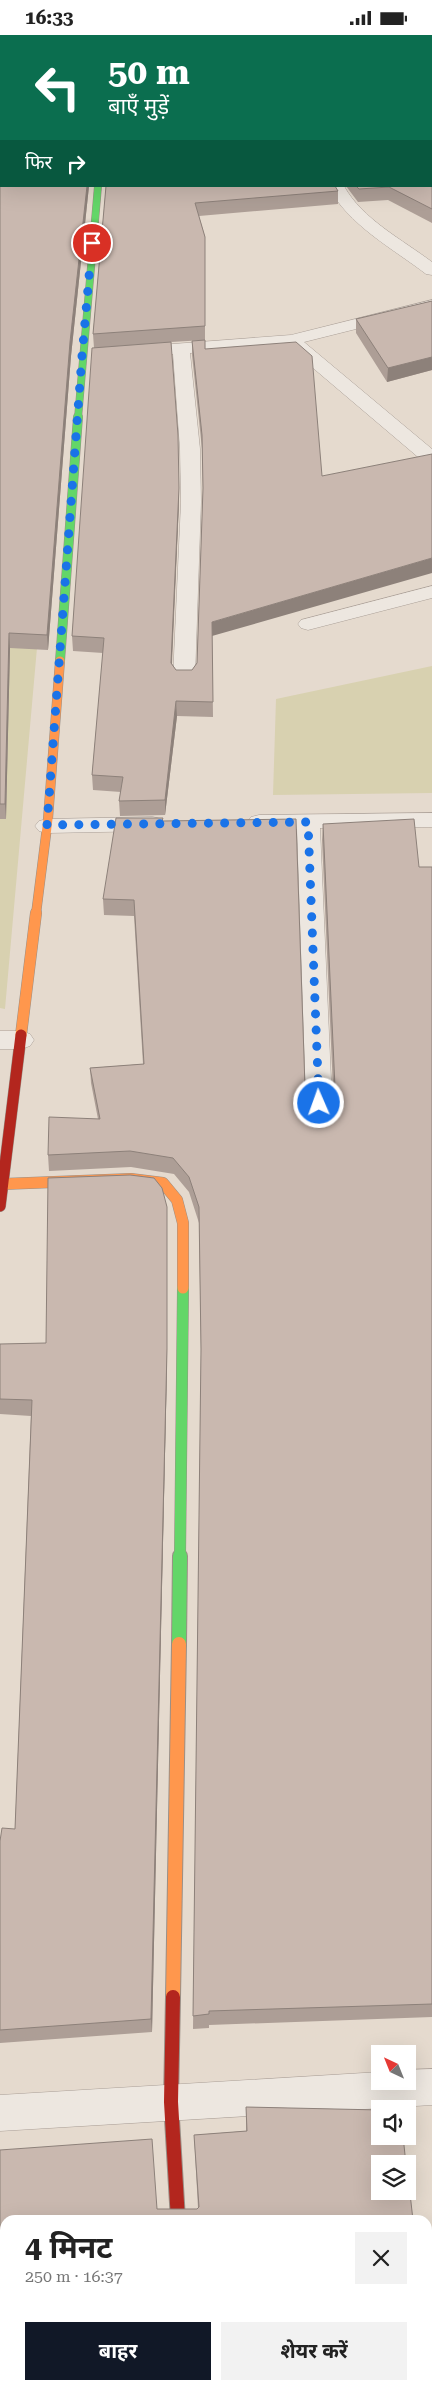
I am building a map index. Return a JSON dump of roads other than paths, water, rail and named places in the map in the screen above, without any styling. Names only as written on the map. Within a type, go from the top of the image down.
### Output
[{"type":"street","points":[[0,1206],[3,1184],[10,1040],[47,825],[82,356],[98,187]]},
{"type":"street","points":[[336,187],[338,193],[356,213],[432,270]]},
{"type":"street","points":[[82,356],[291,340],[432,305]]},
{"type":"street","points":[[291,340],[432,459]]},
{"type":"street","points":[[181,348],[190,449],[191,503],[184,678]]},
{"type":"street","points":[[308,625],[432,592]]},
{"type":"street","points":[[240,823],[432,820]]},
{"type":"street","points":[[308,822],[319,1103]]},
{"type":"street","points":[[47,825],[172,824]]},
{"type":"street","points":[[3,1184],[131,1179],[163,1183],[177,1200],[183,1223],[184,1365],[171,2102],[178,2215]]},
{"type":"street","points":[[0,2113],[432,2087]]}]
